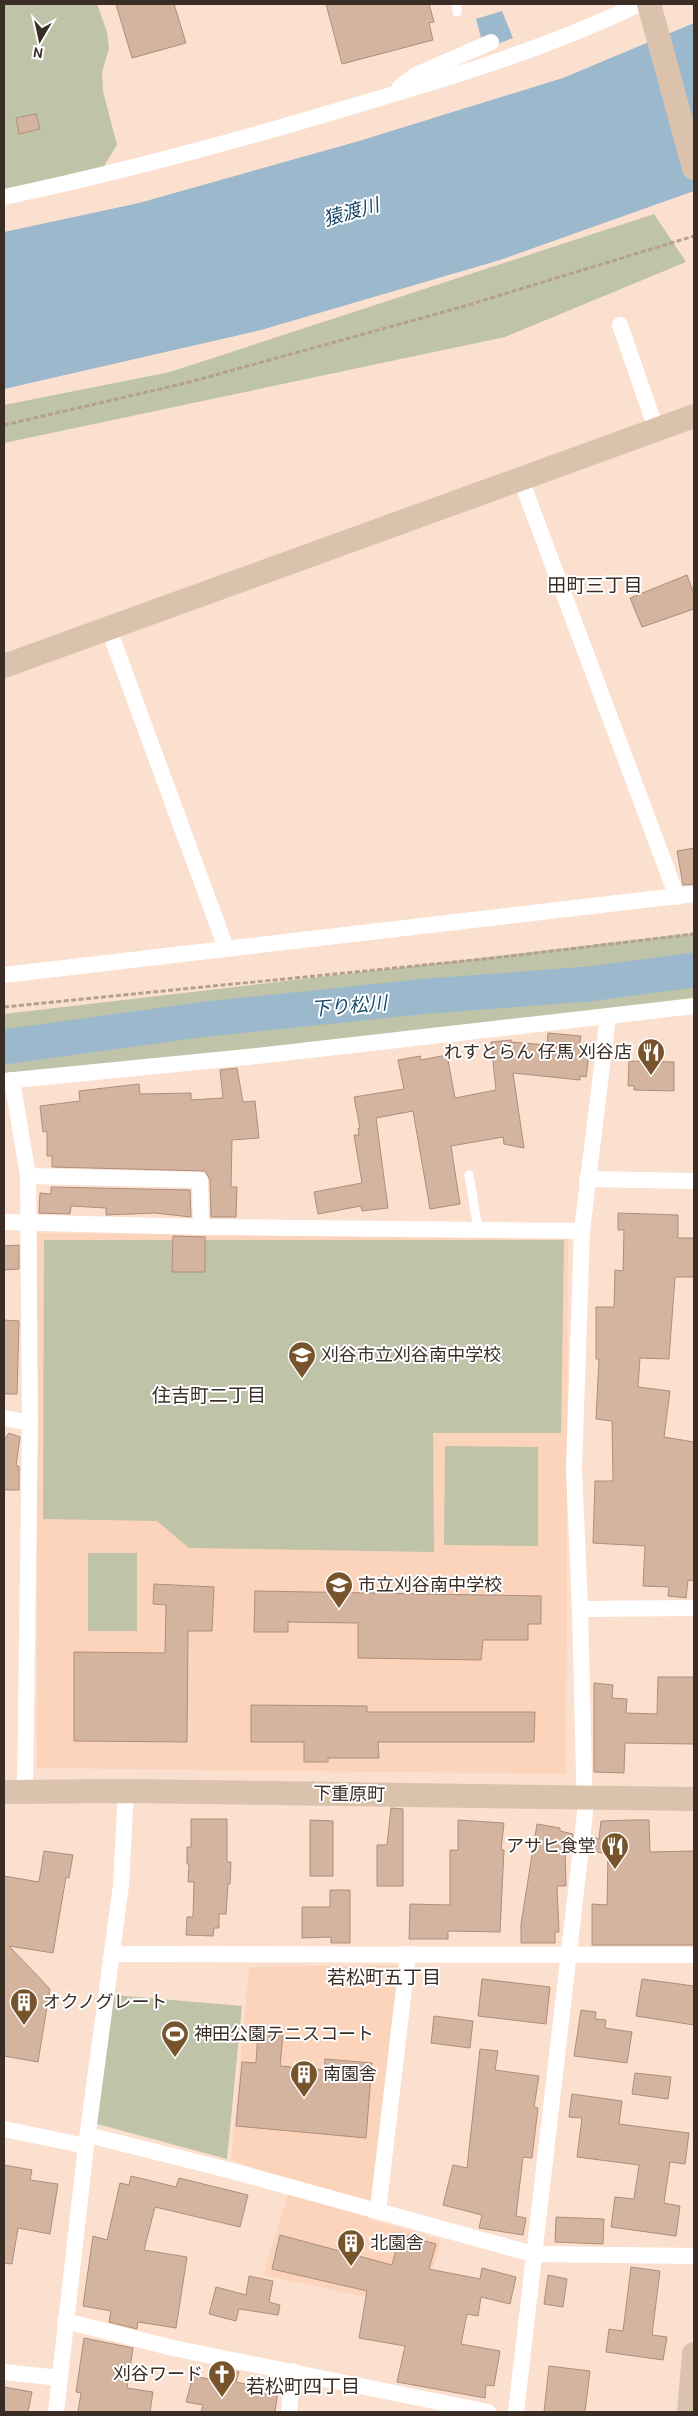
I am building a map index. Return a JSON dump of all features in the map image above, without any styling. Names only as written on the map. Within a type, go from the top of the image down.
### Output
[{"type":"street","points":[[4,197],[104,176],[383,98],[531,50],[639,4]]},
{"type":"street","points":[[649,4],[694,168]]},
{"type":"street","points":[[383,98],[416,75],[491,42]]},
{"type":"street","points":[[620,326],[656,429]]},
{"type":"street","points":[[4,666],[520,477],[694,416]]},
{"type":"street","points":[[520,477],[677,898]]},
{"type":"street","points":[[108,627],[226,948]]},
{"type":"street","points":[[4,976],[226,948],[677,898],[694,894]]},
{"type":"street","points":[[15,1792],[30,1423],[30,1224],[28,1176],[8,1081],[257,1056],[694,1006]]},
{"type":"street","points":[[516,2412],[585,1813],[583,1797],[580,1609],[574,1469],[582,1231],[608,1016]]},
{"type":"street","points":[[28,1176],[200,1180],[201,1227]]},
{"type":"street","points":[[587,1179],[694,1181]]},
{"type":"street","points":[[4,1222],[201,1227],[582,1231]]},
{"type":"street","points":[[4,1418],[30,1423]]},
{"type":"street","points":[[580,1609],[694,1608]]},
{"type":"street","points":[[56,2412],[87,2140],[121,1885],[126,1791]]},
{"type":"street","name":"下重原町","points":[[15,1792],[126,1791],[694,1799]]},
{"type":"street","points":[[112,1954],[694,1955]]},
{"type":"street","points":[[378,2211],[408,1954]]},
{"type":"street","points":[[4,2129],[87,2140],[232,2171],[533,2254],[694,2256]]},
{"type":"street","points":[[65,2321],[173,2348],[488,2412]]},
{"type":"street","points":[[689,2412],[694,2354]]},
{"type":"street","points":[[289,2412],[293,2371]]},
{"type":"street","points":[[4,2372],[60,2378]]},
{"type":"lane","points":[[469,1175],[478,1230]]},
{"type":"path","points":[[4,425],[195,381],[458,308],[694,236]]},
{"type":"path","points":[[4,1007],[494,958],[694,934]]},
{"type":"shaded area","name":"刈谷市立刈谷南中学校","points":[[37,1233],[568,1237],[566,1774],[37,1768]]},
{"type":"shaded area","points":[[399,1965],[368,2219],[441,2240],[422,2309],[263,2275],[292,2181],[231,2160],[249,1967]]},
{"type":"green space","points":[[4,4],[97,4],[107,32],[109,49],[102,72],[103,91],[117,145],[102,169],[4,190]]},
{"type":"green space","points":[[654,214],[686,262],[505,337],[4,443],[4,405],[170,372]]},
{"type":"green space","points":[[694,933],[694,1006],[4,1083],[4,1014]]},
{"type":"green space","points":[[44,1240],[564,1240],[561,1433],[433,1433],[434,1552],[189,1548],[157,1521],[43,1519]]},
{"type":"green space","points":[[445,1446],[538,1447],[538,1546],[444,1545]]},
{"type":"green space","points":[[88,1553],[137,1553],[137,1631],[88,1631]]},
{"type":"green space","name":"神田公園テニスコート","points":[[114,1995],[242,2006],[227,2159],[97,2124]]},
{"type":"water","points":[[502,11],[513,38],[484,49],[476,19]]},
{"type":"water","name":"猿渡川","points":[[694,23],[694,191],[500,260],[261,330],[4,389],[4,232],[139,203],[359,141],[563,78]]},
{"type":"building","points":[[116,4],[174,4],[186,43],[132,58]]},
{"type":"building","points":[[326,4],[429,4],[434,22],[429,23],[433,40],[342,64]]},
{"type":"building","points":[[36,114],[40,129],[19,134],[16,118]]},
{"type":"building","points":[[687,575],[694,594],[694,609],[642,627],[630,598]]},
{"type":"building","points":[[694,848],[694,884],[683,885],[677,851]]},
{"type":"building","points":[[548,1033],[581,1036],[579,1048],[590,1049],[586,1077],[580,1076],[580,1080],[513,1073],[524,1148],[504,1144],[503,1137],[451,1146],[460,1204],[430,1209],[413,1111],[376,1118],[388,1208],[362,1211],[361,1206],[318,1214],[314,1192],[362,1183],[354,1135],[359,1135],[358,1128],[360,1128],[354,1097],[404,1089],[398,1060],[420,1056],[421,1060],[447,1055],[455,1098],[496,1090],[491,1042],[511,1040],[511,1042],[547,1045]]},
{"type":"building","name":"れすとらん 仔馬 刈谷店","points":[[629,1061],[674,1062],[674,1091],[634,1090],[634,1086],[628,1086]]},
{"type":"building","points":[[237,1068],[243,1102],[255,1101],[259,1138],[232,1140],[231,1187],[237,1187],[236,1217],[211,1217],[210,1180],[205,1171],[52,1167],[52,1156],[47,1156],[47,1131],[43,1132],[40,1106],[80,1101],[79,1091],[139,1084],[140,1094],[191,1093],[191,1100],[223,1098],[220,1070]]},
{"type":"building","points":[[51,1187],[190,1190],[191,1217],[155,1213],[106,1215],[106,1208],[71,1206],[70,1214],[39,1213],[40,1193],[51,1194]]},
{"type":"building","points":[[618,1213],[678,1215],[678,1238],[694,1238],[694,1277],[675,1277],[669,1359],[640,1358],[638,1387],[670,1391],[664,1437],[694,1442],[694,1581],[688,1580],[686,1598],[668,1596],[669,1587],[643,1586],[645,1546],[593,1543],[595,1481],[613,1481],[612,1421],[596,1419],[599,1359],[596,1359],[596,1307],[614,1307],[615,1270],[623,1271],[624,1230],[618,1230]]},
{"type":"building","points":[[173,1236],[205,1237],[205,1272],[172,1272]]},
{"type":"building","points":[[19,1245],[19,1269],[4,1270],[4,1246]]},
{"type":"building","points":[[4,1320],[19,1321],[17,1394],[4,1394]]},
{"type":"building","points":[[9,1433],[20,1437],[16,1466],[19,1466],[19,1490],[4,1490],[4,1440]]},
{"type":"building","points":[[154,1584],[214,1587],[212,1631],[188,1631],[187,1742],[74,1741],[74,1652],[165,1653],[166,1605],[153,1604]]},
{"type":"building","points":[[255,1591],[541,1596],[541,1624],[528,1624],[528,1640],[483,1640],[481,1660],[358,1658],[358,1623],[288,1622],[288,1632],[254,1632]]},
{"type":"building","points":[[658,1677],[694,1677],[694,1744],[625,1743],[624,1773],[594,1772],[594,1683],[613,1685],[612,1698],[627,1699],[626,1713],[657,1714]]},
{"type":"building","points":[[251,1705],[367,1706],[367,1712],[535,1712],[534,1742],[378,1742],[379,1758],[328,1758],[328,1762],[304,1762],[304,1742],[251,1742]]},
{"type":"building","points":[[391,1808],[403,1809],[403,1886],[377,1886],[377,1845],[387,1845]]},
{"type":"building","points":[[191,1819],[227,1819],[227,1862],[231,1862],[230,1884],[228,1884],[226,1914],[219,1914],[219,1928],[214,1928],[213,1936],[186,1935],[187,1917],[193,1917],[194,1882],[188,1882],[189,1864],[187,1864],[187,1847],[191,1847]]},
{"type":"building","points":[[310,1820],[333,1821],[333,1876],[310,1876]]},
{"type":"building","points":[[458,1820],[504,1823],[501,1850],[504,1850],[500,1932],[448,1931],[448,1939],[409,1939],[410,1904],[450,1905],[450,1850],[458,1850]]},
{"type":"building","points":[[649,1820],[650,1852],[694,1851],[694,1945],[592,1945],[592,1904],[607,1905],[608,1854],[591,1851],[592,1837],[599,1839],[601,1821]]},
{"type":"building","points":[[537,1824],[560,1828],[560,1831],[573,1834],[571,1848],[565,1847],[566,1886],[557,1886],[559,1932],[555,1932],[555,1943],[521,1943],[521,1924]]},
{"type":"building","points":[[44,1851],[73,1855],[69,1878],[66,1877],[53,1953],[9,1946],[50,1989],[38,2062],[4,2056],[4,1876],[39,1882]]},
{"type":"building","points":[[330,1890],[350,1890],[350,1943],[331,1943],[331,1937],[302,1938],[302,1907],[330,1907]]},
{"type":"building","points":[[482,1979],[550,1987],[546,2024],[478,2016]]},
{"type":"building","points":[[642,1979],[694,1986],[694,2025],[636,2016]]},
{"type":"building","points":[[581,2010],[596,2012],[595,2019],[606,2020],[605,2028],[632,2032],[627,2063],[574,2056]]},
{"type":"building","points":[[434,2016],[473,2021],[470,2048],[431,2043]]},
{"type":"building","name":"南園舎","points":[[258,2032],[283,2034],[280,2066],[324,2070],[325,2059],[372,2063],[366,2138],[236,2126],[242,2062],[256,2063]]},
{"type":"building","points":[[480,2049],[498,2051],[495,2070],[539,2076],[534,2107],[538,2108],[532,2158],[523,2157],[516,2216],[526,2218],[523,2235],[479,2228],[482,2215],[443,2205],[453,2165],[467,2168]]},
{"type":"building","points":[[635,2073],[671,2077],[668,2099],[632,2094]]},
{"type":"building","points":[[572,2094],[622,2101],[619,2124],[689,2133],[685,2164],[670,2162],[664,2203],[680,2206],[676,2236],[611,2227],[615,2197],[634,2199],[639,2165],[577,2157],[582,2118],[569,2117]]},
{"type":"building","points":[[4,2165],[32,2170],[30,2180],[58,2184],[50,2234],[18,2228],[12,2264],[4,2263]]},
{"type":"building","points":[[131,2176],[176,2187],[179,2178],[248,2195],[240,2227],[155,2207],[144,2250],[187,2257],[176,2328],[138,2322],[137,2329],[109,2322],[111,2311],[83,2306],[93,2236],[107,2240],[120,2183],[129,2185]]},
{"type":"building","points":[[556,2217],[604,2219],[603,2244],[555,2242]]},
{"type":"building","points":[[400,2234],[436,2244],[429,2269],[480,2279],[482,2268],[516,2277],[510,2304],[481,2297],[478,2316],[467,2314],[461,2344],[500,2351],[494,2386],[486,2385],[485,2398],[397,2382],[405,2346],[359,2338],[367,2291],[272,2269],[280,2235],[392,2265]]},
{"type":"building","points":[[631,2267],[660,2271],[652,2335],[667,2337],[663,2360],[606,2352],[609,2329],[623,2331]]},
{"type":"building","points":[[548,2275],[567,2279],[563,2307],[544,2304]]},
{"type":"building","points":[[249,2276],[273,2281],[269,2302],[280,2305],[278,2315],[239,2309],[236,2321],[209,2314],[216,2287],[246,2295]]},
{"type":"building","points":[[84,2338],[133,2348],[127,2388],[153,2392],[150,2412],[78,2412],[81,2393],[76,2392]]},
{"type":"building","points":[[549,2366],[590,2371],[585,2412],[544,2412]]},
{"type":"building","points":[[211,2369],[239,2372],[236,2382],[278,2391],[275,2412],[201,2412],[203,2405],[186,2402],[193,2376],[209,2379]]},
{"type":"building","points":[[4,2387],[32,2392],[28,2412],[4,2412]]},
{"type":"waterway","name":"下り松川","points":[[4,1047],[206,1019],[429,996],[589,984],[694,970]]},
{"type":"place","name":"れすとらん 仔馬 刈谷店","points":[[651,1076]]},
{"type":"place","name":"刈谷市立刈谷南中学校","points":[[302,1379]]},
{"type":"place","name":"市立刈谷南中学校","points":[[339,1609]]},
{"type":"place","name":"アサヒ食堂","points":[[615,1870]]},
{"type":"place","name":"オクノグレート","points":[[24,2026]]},
{"type":"place","name":"神田公園テニスコート","points":[[175,2058]]},
{"type":"place","name":"南園舎","points":[[304,2098]]},
{"type":"place","name":"北園舎","points":[[351,2267]]},
{"type":"place","name":"刈谷ワード","points":[[222,2398]]},
{"type":"district","name":"田町三丁目","points":[[595,585]]},
{"type":"district","name":"住吉町二丁目","points":[[209,1395]]},
{"type":"district","name":"若松町五丁目","points":[[384,1977]]},
{"type":"district","name":"若松町四丁目","points":[[303,2386]]}]
